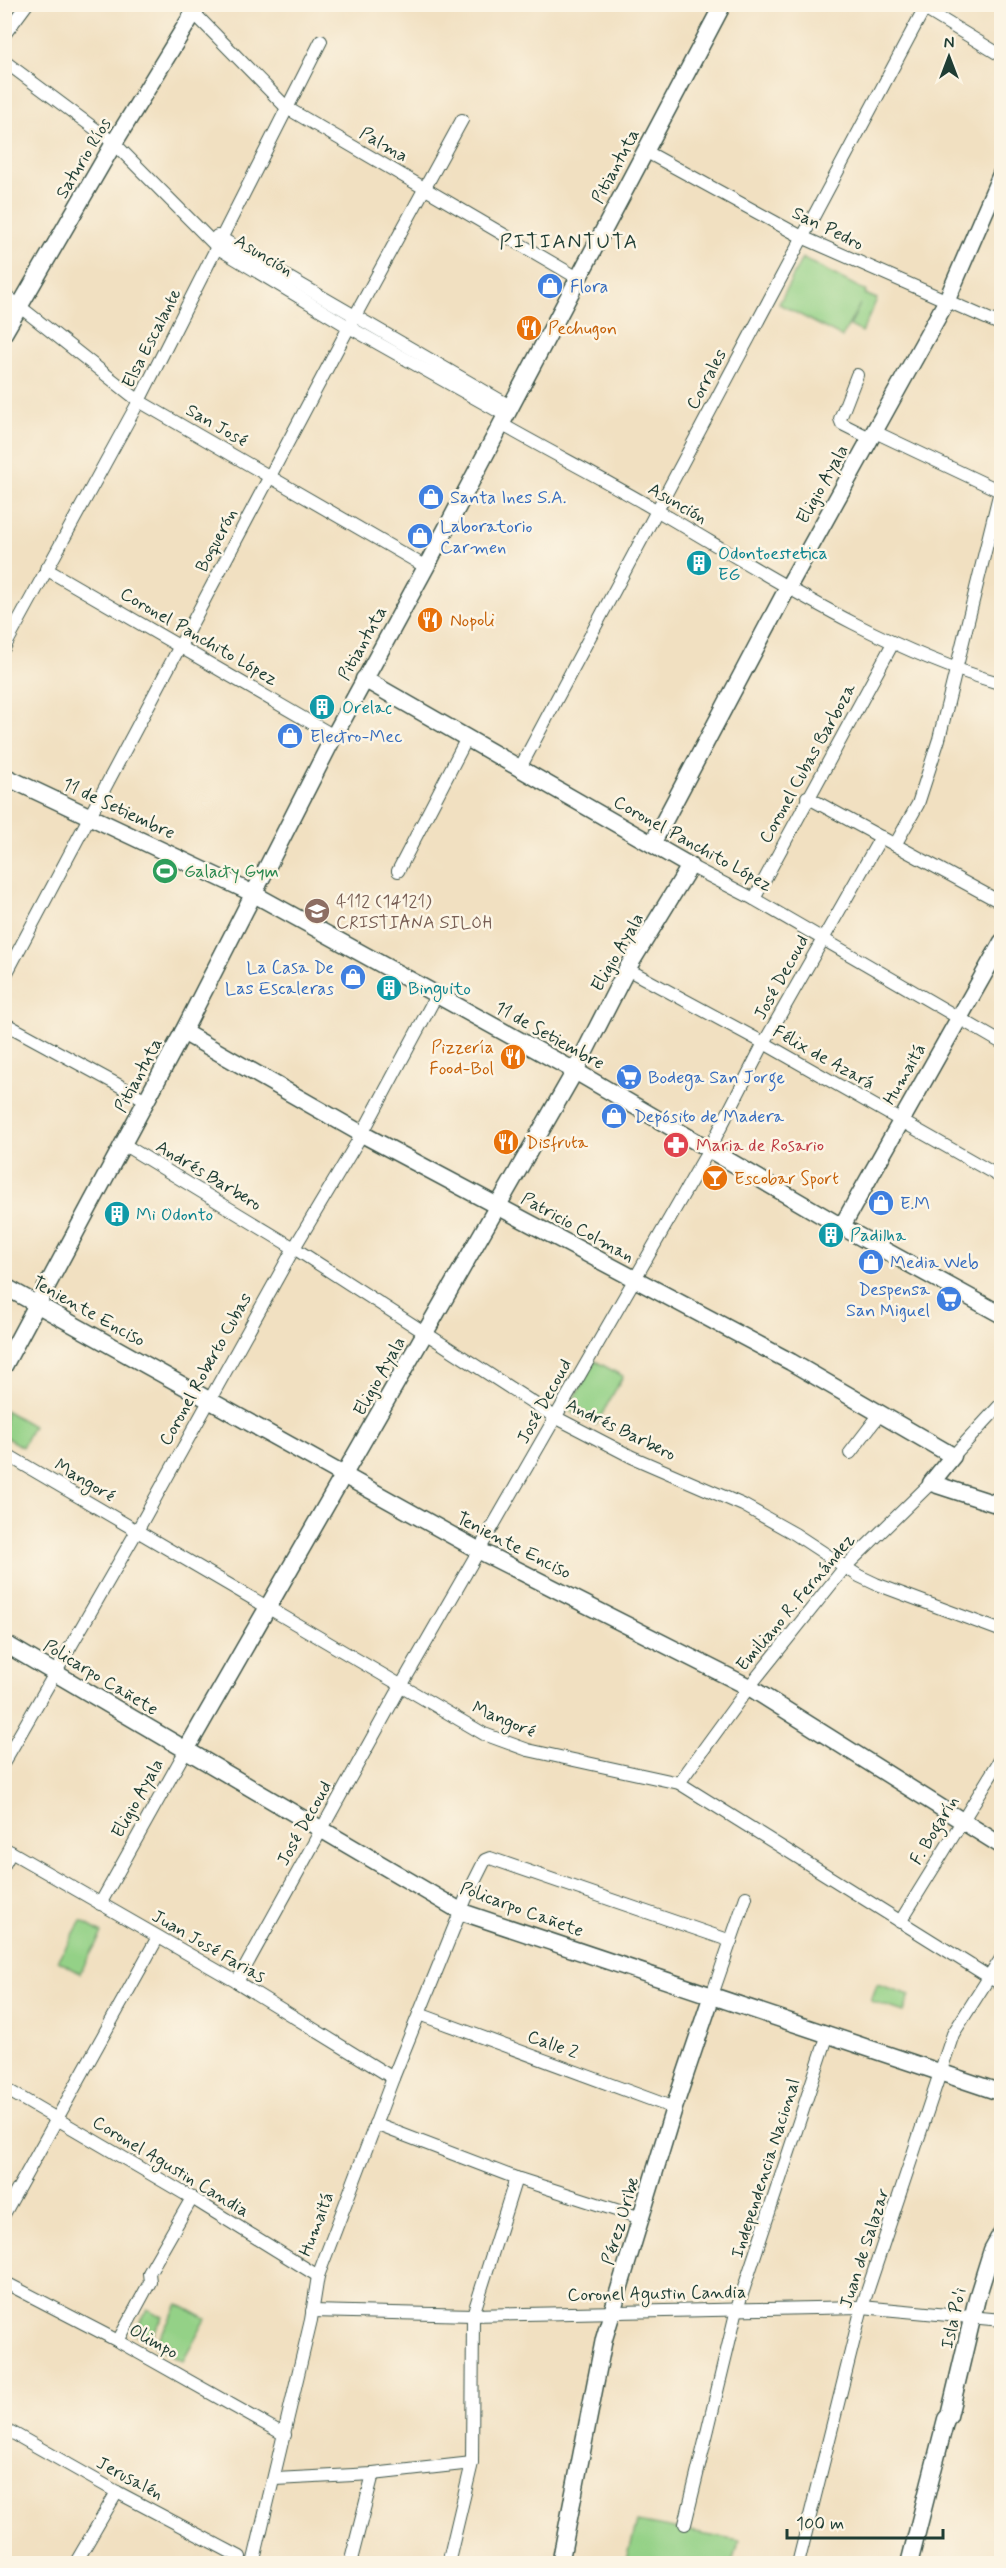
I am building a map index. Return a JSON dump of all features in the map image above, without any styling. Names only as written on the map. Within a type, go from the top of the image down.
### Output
[{"type":"street","points":[[4,35],[27,4]]},
{"type":"street","name":"Pitiantuta","points":[[4,1366],[183,1032],[334,736],[426,567],[723,4]]},
{"type":"street","points":[[921,7],[1002,56]]},
{"type":"street","name":"Corrales","points":[[520,768],[802,237],[921,7]]},
{"type":"street","name":"Palma","points":[[197,9],[287,108],[578,278]]},
{"type":"street","name":"Saturio Ríos","points":[[4,333],[114,142],[197,9]]},
{"type":"street","name":"Elsa Escalante","points":[[4,648],[8,632],[46,569],[139,401],[321,41]]},
{"type":"street","name":"Asunción","points":[[4,62],[114,142],[197,226],[220,244],[349,327],[505,415]]},
{"type":"street","name":"Boquerón","points":[[4,978],[423,188],[462,120]]},
{"type":"street","name":"San Pedro","points":[[645,151],[802,237],[1002,325]]},
{"type":"street","name":"Eligio Ayala","points":[[652,844],[787,589],[946,302],[1002,172]]},
{"type":"street","name":"Asunción","points":[[220,244],[356,315],[505,415],[787,589],[893,644],[956,670],[1002,684]]},
{"type":"street","name":"San José","points":[[4,294],[139,401],[426,567]]},
{"type":"street","points":[[857,375],[840,419],[842,424],[1001,492],[939,739],[918,804],[895,846]]},
{"type":"street","name":"Coronel Panchito López","points":[[46,569],[334,736]]},
{"type":"street","name":"Coronel Cubas Barboza","points":[[754,899],[807,797],[893,644]]},
{"type":"street","name":"Coronel Panchito López","points":[[364,679],[690,866],[754,899],[1002,1043]]},
{"type":"street","points":[[398,871],[467,738]]},
{"type":"street","name":"11 de Setiembre","points":[[4,776],[252,893],[575,1071],[842,1226],[1002,1315]]},
{"type":"street","points":[[807,797],[1002,903]]},
{"type":"street","name":"José Decoud","points":[[237,1982],[400,1686],[480,1551],[632,1280],[710,1148],[764,1043],[881,837]]},
{"type":"street","name":"Eligio Ayala","points":[[100,1904],[497,1204],[575,1071],[627,969],[690,866]]},
{"type":"street","name":"Humaitá","points":[[842,1226],[1002,942]]},
{"type":"street","name":"Félix de Azará","points":[[627,969],[764,1043],[1002,1178]]},
{"type":"street","name":"Coronel Roberto Cubas","points":[[4,1762],[137,1531],[294,1248],[362,1134],[437,994]]},
{"type":"street","points":[[4,1023],[146,1100]]},
{"type":"street","name":"Patricio Colman","points":[[183,1032],[362,1134],[497,1204],[632,1280],[790,1362],[953,1456]]},
{"type":"street","name":"Andrés Barbero","points":[[123,1144],[294,1248],[555,1418],[632,1457],[743,1505],[876,1584],[1002,1631]]},
{"type":"street","name":"Teniente Enciso","points":[[4,1286],[480,1551],[749,1687],[1002,1846]]},
{"type":"street","name":"Emiliano R. Fernández","points":[[679,1783],[749,1687],[845,1567],[931,1483],[1002,1403]]},
{"type":"street","points":[[850,1454],[880,1414]]},
{"type":"street","name":"Mangoré","points":[[4,1453],[484,1734],[506,1743],[578,1762],[679,1783],[1002,1985]]},
{"type":"street","points":[[931,1483],[1002,1506]]},
{"type":"street","name":"Policarpo Cañete","points":[[4,1643],[462,1912],[1002,2093]]},
{"type":"street","name":"F. Bogarín","points":[[900,1922],[960,1821],[1001,1758]]},
{"type":"street","points":[[4,1865],[8,1850]]},
{"type":"street","name":"Juan José Farias","points":[[8,1850],[237,1982],[393,2078]]},
{"type":"street","name":"Humaitá","points":[[253,2564],[285,2436],[318,2276],[393,2078],[482,1864],[490,1858],[731,1941]]},
{"type":"street","name":"Pérez Uribe","points":[[560,2564],[596,2374],[612,2313],[674,2108],[746,1897]]},
{"type":"street","points":[[4,2214],[158,1937]]},
{"type":"street","name":"Juan de Salazar","points":[[798,2564],[862,2307],[953,2034],[1002,1957]]},
{"type":"street","name":"Calle 2","points":[[419,2014],[674,2108]]},
{"type":"street","name":"Independencia Nacional","points":[[686,2524],[737,2309],[828,2034]]},
{"type":"street","name":"Coronel Agustin Candia","points":[[4,2088],[192,2198],[318,2276]]},
{"type":"street","points":[[375,2124],[516,2178],[641,2218]]},
{"type":"street","points":[[448,2564],[472,2463],[473,2315],[516,2178]]},
{"type":"street","points":[[117,2341],[150,2282],[149,2273],[192,2198]]},
{"type":"street","name":"Isla Po'i","points":[[909,2564],[934,2457],[949,2416],[984,2274],[1002,2232]]},
{"type":"street","name":"Olimpo","points":[[4,2282],[117,2341],[285,2436]]},
{"type":"street","name":"Coronel Agustin Candia","points":[[312,2311],[473,2315],[862,2307],[1002,2320]]},
{"type":"street","name":"Isla Po'i","points":[[920,2564],[944,2459],[949,2416]]},
{"type":"street","name":"Jerusalén","points":[[4,2428],[240,2558]]},
{"type":"street","points":[[275,2479],[373,2474],[472,2463]]},
{"type":"street","points":[[350,2564],[373,2474]]},
{"type":"street","points":[[75,2564],[117,2492]]},
{"type":"green space","points":[[802,258],[877,299],[862,332],[850,326],[860,304],[842,337],[779,304]]},
{"type":"green space","points":[[595,1361],[623,1376],[596,1425],[568,1410]]},
{"type":"green space","points":[[5,1410],[33,1426],[22,1447],[5,1437]]},
{"type":"green space","points":[[81,1921],[102,1933],[80,1973],[58,1961]]},
{"type":"green space","points":[[877,1984],[910,1995],[904,2012],[871,2001]]},
{"type":"green space","points":[[178,2304],[206,2319],[183,2361],[155,2346]]},
{"type":"green space","points":[[147,2309],[163,2317],[149,2342],[134,2333]]},
{"type":"green space","points":[[637,2522],[739,2541],[733,2563],[626,2563]]},
{"type":"place","name":"Flora","points":[[550,286]]},
{"type":"place","name":"Pechugon","points":[[529,328]]},
{"type":"place","name":"Santa Ines S.A.","points":[[431,497]]},
{"type":"place","name":"Laboratorio Carmen","points":[[420,536]]},
{"type":"place","name":"Odontoestetica EG","points":[[699,563]]},
{"type":"place","name":"Nopoli","points":[[430,620]]},
{"type":"place","name":"Orelac","points":[[322,707]]},
{"type":"place","name":"Electro-Mec","points":[[290,736]]},
{"type":"place","name":"Galacty Gym","points":[[165,871]]},
{"type":"place","name":"4112 (14121) CRISTIANA SILOH","points":[[317,911]]},
{"type":"place","name":"La Casa De Las Escaleras","points":[[353,977]]},
{"type":"place","name":"Binguito","points":[[389,988]]},
{"type":"place","name":"Pizzería Food-Bol","points":[[513,1057]]},
{"type":"place","name":"Bodega San Jorge","points":[[629,1077]]},
{"type":"place","name":"Depósito de Madera","points":[[614,1116]]},
{"type":"place","name":"Disfruta","points":[[506,1142]]},
{"type":"place","name":"Maria de Rosario","points":[[676,1145]]},
{"type":"place","name":"Escobar Sport","points":[[715,1178]]},
{"type":"place","name":"E.M","points":[[881,1203]]},
{"type":"place","name":"Mi Odonto","points":[[117,1214]]},
{"type":"place","name":"Padilha","points":[[831,1235]]},
{"type":"place","name":"Media Web","points":[[871,1262]]},
{"type":"place","name":"Despensa San Miguel","points":[[949,1299]]},
{"type":"district","name":"PITIANTUTA","points":[[569,241]]}]
